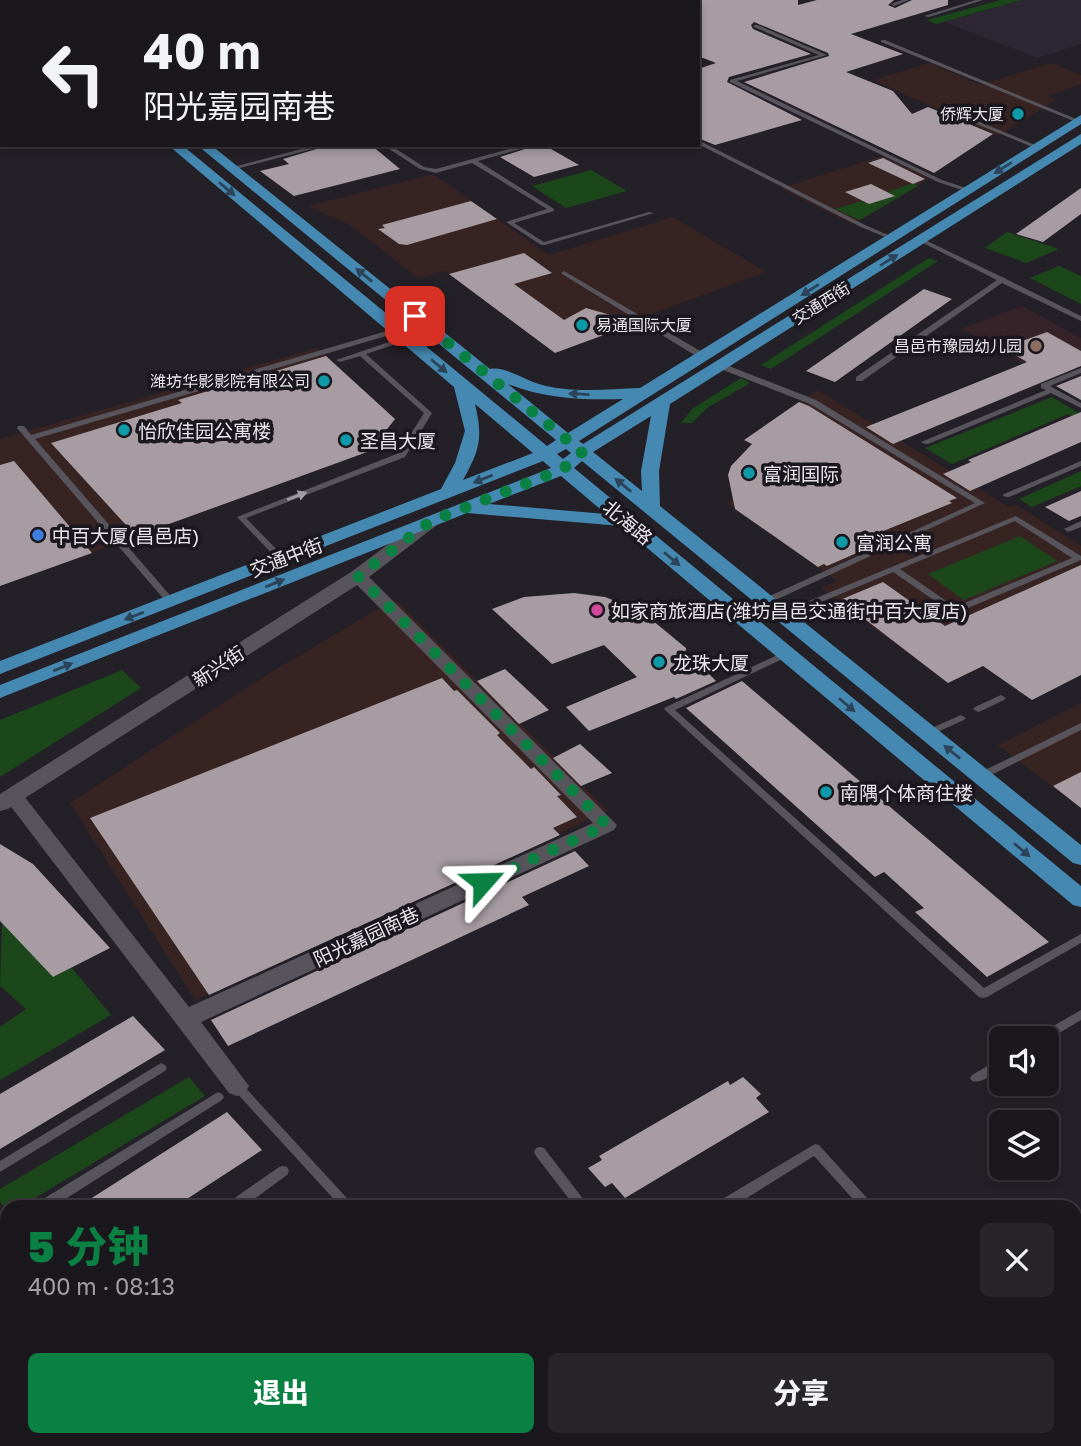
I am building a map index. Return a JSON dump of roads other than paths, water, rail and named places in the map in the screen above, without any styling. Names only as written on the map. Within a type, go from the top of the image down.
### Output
[{"type":"main road","name":"交通西街","points":[[563,469],[576,447],[647,393],[1080,120]]},
{"type":"main road","name":"交通西街","points":[[576,447],[662,403],[1081,138]]},
{"type":"main road","name":"北海路","points":[[176,147],[1081,899]]},
{"type":"main road","name":"北海路","points":[[206,147],[1081,857]]},
{"type":"main road","points":[[476,366],[536,390],[578,396],[647,393]]},
{"type":"main road","points":[[447,494],[464,463],[473,430],[461,384]]},
{"type":"main road","points":[[651,508],[650,471],[662,403]]},
{"type":"main road","name":"交通中街","points":[[0,668],[546,454],[576,447]]},
{"type":"main road","name":"交通中街","points":[[0,692],[563,469]]},
{"type":"main road","points":[[464,508],[626,521]]},
{"type":"street","name":"新兴街","points":[[7,800],[358,576],[431,521]]},
{"type":"street","name":"阳光嘉园南巷","points":[[185,1019],[607,825],[358,576]]},
{"type":"street","points":[[7,800],[185,1019],[228,1092]]},
{"type":"lane","points":[[894,4],[907,0]]},
{"type":"lane","points":[[927,16],[981,0]]},
{"type":"lane","points":[[756,26],[824,55],[732,81],[929,176],[967,191]]},
{"type":"lane","points":[[883,41],[1080,120]]},
{"type":"lane","points":[[944,109],[1037,147]]},
{"type":"lane","points":[[700,143],[863,226],[892,238]]},
{"type":"lane","points":[[232,168],[317,147]]},
{"type":"lane","points":[[389,147],[422,169],[436,171],[525,147]]},
{"type":"lane","points":[[473,161],[552,210],[509,222],[543,244],[651,213]]},
{"type":"lane","points":[[921,240],[1081,319]]},
{"type":"lane","points":[[564,273],[704,357]]},
{"type":"lane","points":[[859,379],[1003,279]]},
{"type":"lane","points":[[340,360],[362,354],[402,335]]},
{"type":"lane","points":[[30,438],[402,335]]},
{"type":"lane","points":[[281,558],[241,517],[402,455],[428,413],[362,354]]},
{"type":"lane","points":[[721,366],[813,402],[981,503],[766,601]]},
{"type":"lane","points":[[1081,370],[1044,386],[1081,406]]},
{"type":"lane","points":[[925,442],[1052,390]]},
{"type":"lane","points":[[22,428],[171,602]]},
{"type":"lane","points":[[1006,495],[1081,463]]},
{"type":"lane","points":[[783,615],[1016,518],[1078,558],[954,611],[894,569]]},
{"type":"lane","points":[[1068,529],[1081,524]]},
{"type":"lane","points":[[786,654],[668,709],[983,994],[1081,939]]},
{"type":"lane","points":[[978,709],[1001,698]]},
{"type":"lane","points":[[928,733],[961,718]]},
{"type":"lane","points":[[981,776],[1081,726]]},
{"type":"lane","points":[[1059,1028],[1081,1014]]},
{"type":"lane","points":[[0,1167],[161,1068]]},
{"type":"lane","points":[[976,1078],[989,1070]]},
{"type":"lane","points":[[53,1200],[228,1092],[342,1200]]},
{"type":"lane","points":[[732,1200],[815,1149],[863,1200]]},
{"type":"lane","points":[[540,1152],[578,1200]]},
{"type":"lane","points":[[242,1200],[283,1171]]},
{"type":"place","name":"侨辉大厦","points":[[1018,114]]},
{"type":"place","name":"易通国际大厦","points":[[582,325]]},
{"type":"place","name":"昌邑市豫园幼儿园","points":[[1036,346]]},
{"type":"place","name":"潍坊华影影院有限公司","points":[[324,381]]},
{"type":"place","name":"怡欣佳园公寓楼","points":[[124,430]]},
{"type":"place","name":"圣昌大厦","points":[[346,440]]},
{"type":"place","name":"富润国际","points":[[749,473]]},
{"type":"place","name":"中百大厦(昌邑店)","points":[[38,535]]},
{"type":"place","name":"富润公寓","points":[[842,542]]},
{"type":"place","name":"如家商旅酒店(潍坊昌邑交通街中百大厦店)","points":[[597,610]]},
{"type":"place","name":"龙珠大厦","points":[[659,662]]},
{"type":"place","name":"南隅个体商住楼","points":[[826,792]]}]
